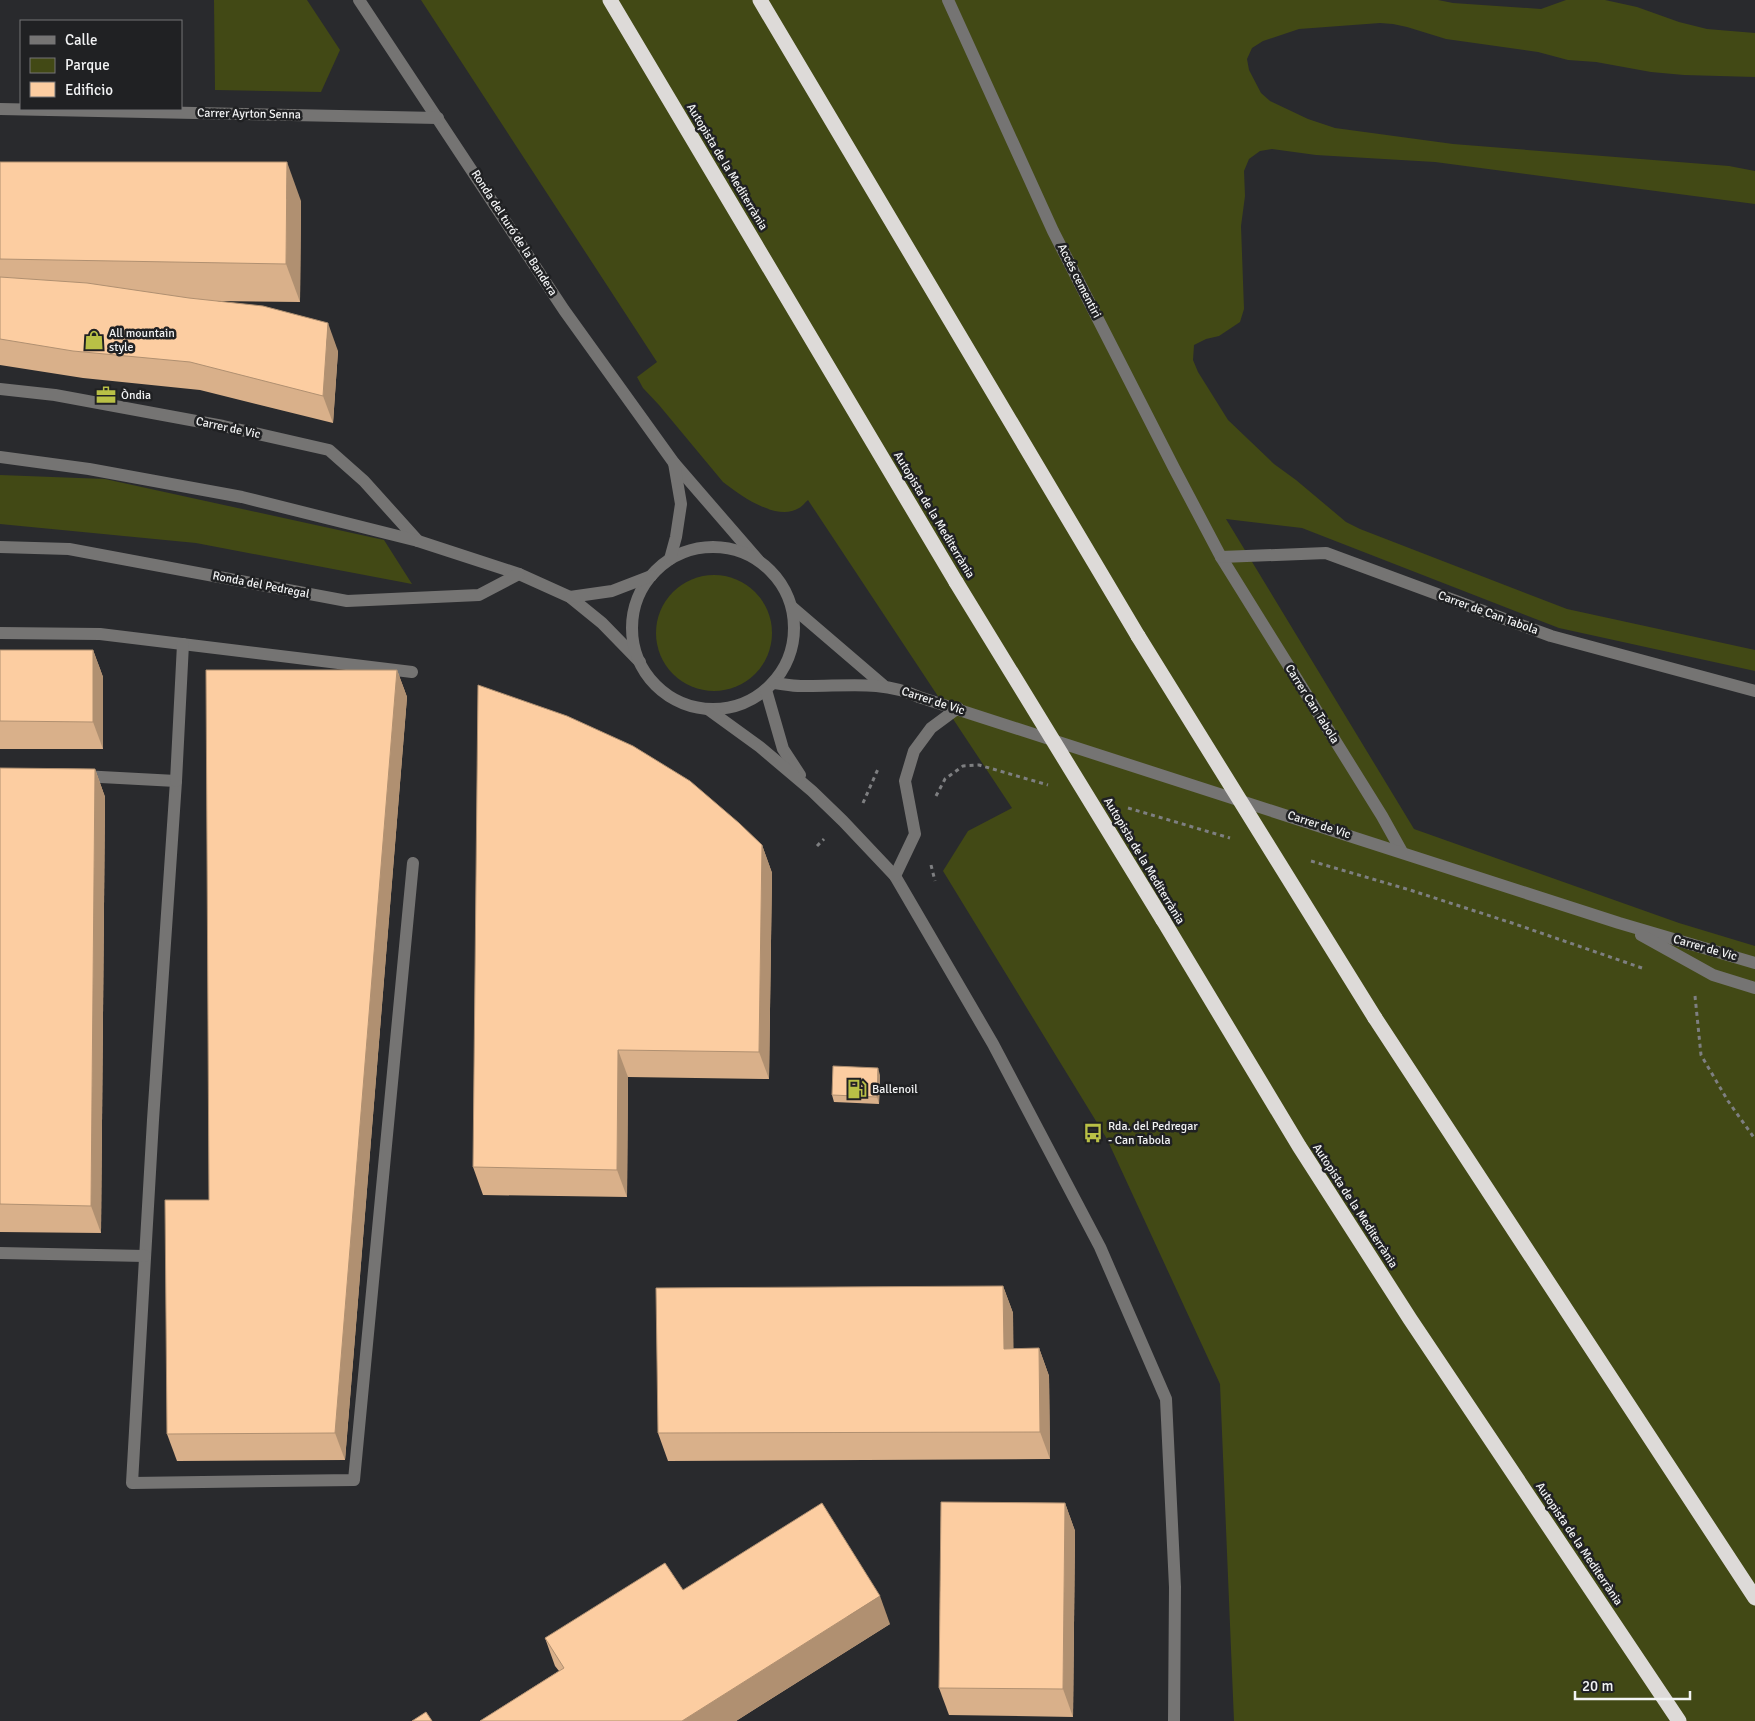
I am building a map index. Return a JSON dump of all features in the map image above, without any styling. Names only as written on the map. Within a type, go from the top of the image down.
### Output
[{"type":"highway","name":"Autopista de la Mediterrània","points":[[610,0],[956,582],[1299,1146],[1384,1278],[1679,1721]]},
{"type":"highway","points":[[760,0],[1138,636],[1375,1018],[1755,1598]]},
{"type":"street","name":"Ronda del turó de la Bandera","points":[[359,0],[564,310],[674,463],[758,560]]},
{"type":"street","name":"Accés cementiri","points":[[948,0],[1054,231],[1169,460],[1221,557]]},
{"type":"street","name":"Carrer Ayrton Senna","points":[[0,109],[20,109]]},
{"type":"street","name":"Carrer Ayrton Senna","points":[[49,110],[438,118]]},
{"type":"street","name":"Carrer de Vic","points":[[0,389],[55,395],[223,426],[329,450],[364,481],[418,541]]},
{"type":"street","name":"Carrer de Vic","points":[[0,458],[89,469],[242,497],[418,541],[519,574],[570,597],[602,623],[640,662]]},
{"type":"street","name":"Ronda del turó de la Bandera","points":[[670,559],[676,537],[681,504],[674,463]]},
{"type":"street","points":[[707,547],[734,549],[758,560],[780,581],[792,607],[795,627],[793,647],[785,666],[770,686],[758,697],[740,706],[709,710],[688,705],[668,696],[652,681],[640,662],[632,638],[632,625],[638,599],[651,576],[670,559],[682,553],[707,547]]},
{"type":"street","name":"Ronda del Pedregal","points":[[0,548],[69,548],[347,601],[479,595],[519,574]]},
{"type":"street","name":"Carrer de Can Tabola","points":[[1221,557],[1326,553],[1551,636],[1755,691]]},
{"type":"street","name":"Carrer Can Tabola","points":[[1221,557],[1382,816],[1402,852]]},
{"type":"street","points":[[570,597],[612,591],[651,576]]},
{"type":"street","name":"Carrer de Vic","points":[[792,607],[883,685]]},
{"type":"street","points":[[0,633],[100,634],[412,672]]},
{"type":"street","points":[[183,644],[132,1483],[354,1480],[413,863]]},
{"type":"street","name":"Carrer de Vic","points":[[770,686],[883,685],[909,692],[919,697],[958,708],[1619,923],[1755,963]]},
{"type":"street","points":[[770,686],[783,749],[812,791]]},
{"type":"street","points":[[895,876],[915,834],[905,781],[914,751],[931,728],[958,708]]},
{"type":"street","points":[[709,710],[760,747],[812,791],[895,876],[994,1044],[1100,1247],[1166,1399],[1176,1587],[1174,1721]]},
{"type":"street","points":[[68,775],[176,781]]},
{"type":"street","points":[[1619,923],[1713,975],[1755,988]]},
{"type":"street","points":[[0,1253],[145,1256]]},
{"type":"path","points":[[1700,968],[1695,990],[1695,1009],[1700,1055],[1728,1101],[1755,1139]]},
{"type":"green space","points":[[214,0],[307,0],[340,50],[321,92],[215,90]]},
{"type":"green space","points":[[421,0],[1438,0],[1453,3],[1541,9],[1566,0],[1605,0],[1637,7],[1679,22],[1707,29],[1755,33],[1755,77],[1651,72],[1596,62],[1568,60],[1538,52],[1446,39],[1407,27],[1380,23],[1299,29],[1263,41],[1252,48],[1247,59],[1249,70],[1261,93],[1270,101],[1308,119],[1335,128],[1453,144],[1729,166],[1755,171],[1755,204],[1435,162],[1316,155],[1272,149],[1260,151],[1249,159],[1244,171],[1245,196],[1241,226],[1244,309],[1240,322],[1219,336],[1206,339],[1194,345],[1193,360],[1198,372],[1228,420],[1274,464],[1346,522],[1567,609],[1755,650],[1755,671],[1559,628],[1302,528],[1226,519],[1414,829],[1679,923],[1755,946],[1755,1721],[1234,1721],[1220,1384],[1107,1139],[943,871],[968,831],[1012,808],[808,500],[799,508],[780,512],[759,506],[739,494],[723,482],[643,388],[637,377],[657,362]]},
{"type":"green space","points":[[0,475],[105,479],[384,540],[412,584],[196,543],[0,524]]},
{"type":"green space","points":[[714,575],[736,580],[755,592],[767,611],[772,633],[767,655],[755,674],[736,686],[714,691],[692,686],[673,674],[661,655],[656,633],[661,611],[673,592],[692,580]]},
{"type":"building","points":[[0,162],[287,162],[286,264],[0,259]]},
{"type":"building","points":[[0,277],[87,283],[189,298],[263,306],[328,323],[323,396],[190,362],[73,351],[0,339]]},
{"type":"building","points":[[0,650],[93,650],[93,722],[0,721]]},
{"type":"building","points":[[206,670],[397,670],[335,1433],[167,1434],[165,1200],[209,1200]]},
{"type":"building","points":[[478,685],[567,716],[633,746],[690,781],[762,845],[759,1052],[618,1050],[617,1170],[473,1167]]},
{"type":"building","points":[[0,768],[95,769],[91,1206],[0,1204]]},
{"type":"building","name":"Ballenoil","points":[[833,1066],[878,1068],[877,1097],[832,1095]]},
{"type":"building","points":[[1003,1286],[1004,1349],[1039,1348],[1040,1432],[658,1433],[656,1288]]},
{"type":"building","points":[[941,1502],[1065,1503],[1063,1689],[939,1688]]},
{"type":"building","points":[[822,1503],[880,1596],[682,1721],[480,1721],[564,1668],[545,1638],[665,1563],[683,1590]]},
{"type":"building","points":[[426,1712],[432,1721],[412,1721]]},
{"type":"place","name":"All mountain style","points":[[94,340]]},
{"type":"place","name":"Òndia","points":[[106,395]]},
{"type":"place","name":"Ballenoil","points":[[857,1089]]},
{"type":"place","name":"Rda. del Pedregar - Can Tabola","points":[[1093,1133]]}]
